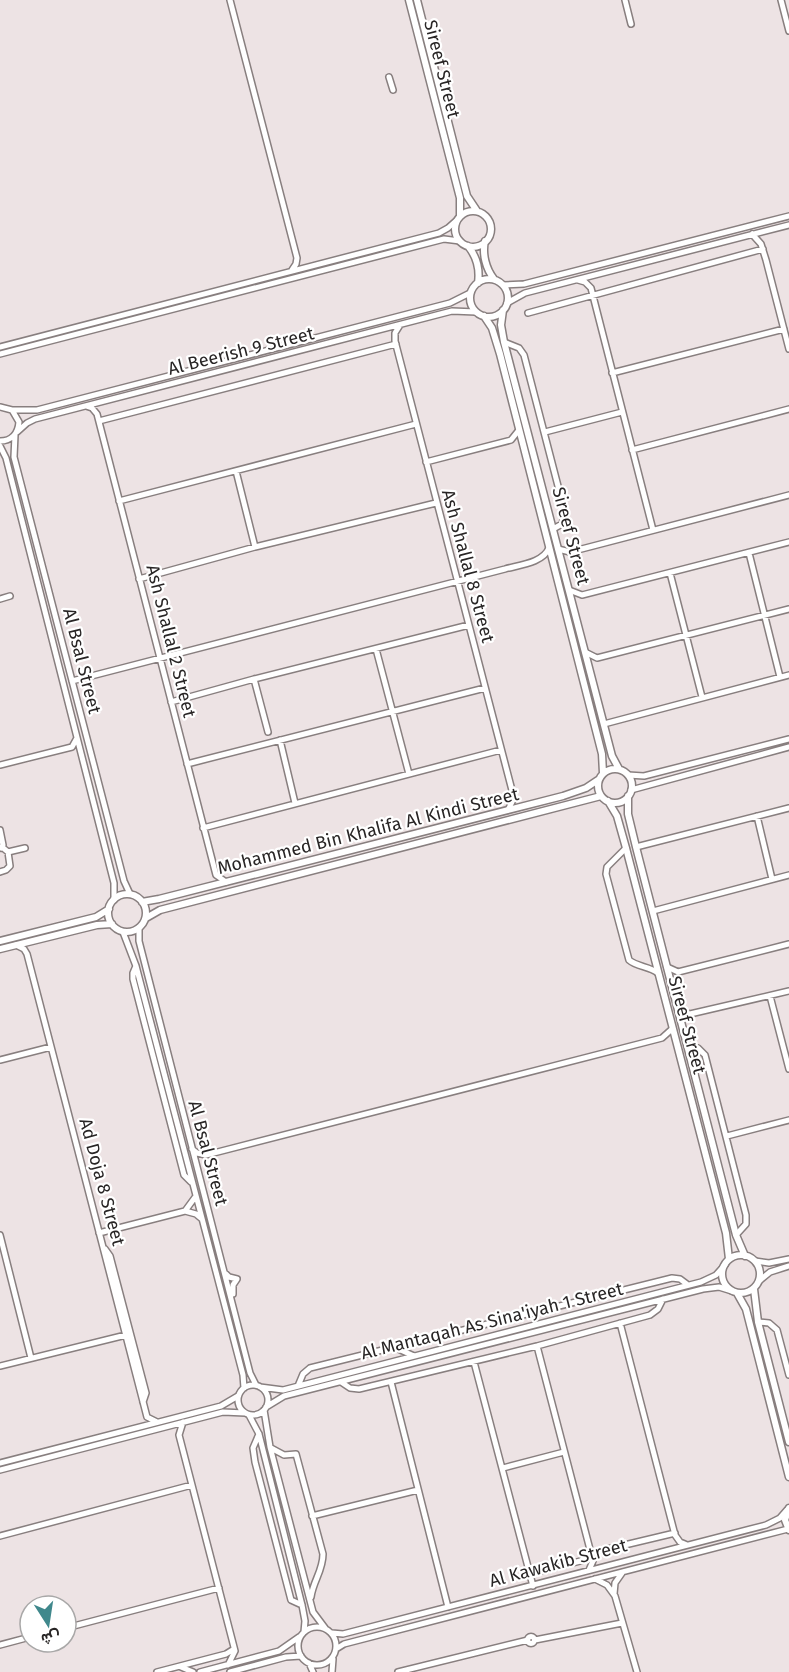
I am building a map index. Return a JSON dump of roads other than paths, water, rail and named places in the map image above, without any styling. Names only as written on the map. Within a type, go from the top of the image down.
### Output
[{"type":"main road","name":"Sireef Street","points":[[409,0],[460,202],[458,218]]},
{"type":"main road","name":"Sireef Street","points":[[417,0],[467,196],[477,212]]},
{"type":"main road","points":[[477,283],[485,279],[494,280],[502,285],[508,297],[505,307],[495,316],[484,316],[476,312],[471,303],[471,293],[477,283],[479,273],[476,260],[468,246],[460,241],[455,233],[458,218],[467,212],[482,214],[489,223],[484,257],[494,280]]},
{"type":"main road","points":[[468,246],[477,246],[485,241]]},
{"type":"main road","name":"Sireef Street","points":[[505,307],[501,325],[504,342],[612,756],[619,769]]},
{"type":"main road","name":"Sireef Street","points":[[484,316],[493,333],[519,430],[602,754],[603,773]]},
{"type":"main road","points":[[619,769],[630,779],[630,793],[619,802],[608,801],[598,791],[598,780],[603,773],[619,769]]},
{"type":"main road","name":"Mohammed Bin Khalifa Al Kindi Street","points":[[142,902],[576,793],[598,780]]},
{"type":"main road","name":"Sireef Street","points":[[630,793],[628,814],[652,911],[736,1235],[746,1256]]},
{"type":"main road","name":"Mohammed Bin Khalifa Al Kindi Street","points":[[146,918],[160,910],[601,796]]},
{"type":"main road","name":"Sireef Street","points":[[608,801],[617,816],[626,848],[726,1233],[727,1262]]},
{"type":"main road","points":[[0,941],[96,916],[109,909],[114,900],[124,894],[130,894],[142,902],[146,918],[139,928],[123,932],[112,924],[109,909]]},
{"type":"main road","points":[[0,949],[97,925],[112,924]]},
{"type":"main road","points":[[735,1292],[749,1292],[759,1281],[760,1271],[755,1261],[746,1256],[734,1257],[727,1262],[723,1270],[724,1282],[735,1292],[746,1309],[789,1477]]},
{"type":"main road","points":[[753,1289],[758,1322],[789,1442]]},
{"type":"main road","points":[[788,1509],[785,1520],[788,1530]]},
{"type":"street","points":[[230,0],[297,258],[296,266],[292,271]]},
{"type":"street","points":[[625,0],[632,24]]},
{"type":"street","points":[[781,0],[789,31]]},
{"type":"street","points":[[389,77],[393,90]]},
{"type":"street","points":[[502,285],[524,284],[789,216]]},
{"type":"street","points":[[0,347],[439,233],[458,218]]},
{"type":"street","points":[[505,307],[525,293],[789,225]]},
{"type":"street","points":[[762,247],[768,230]]},
{"type":"street","points":[[752,234],[762,247],[789,349]]},
{"type":"street","points":[[0,354],[444,239],[460,241]]},
{"type":"street","points":[[528,313],[762,247]]},
{"type":"street","points":[[297,258],[301,263],[309,266]]},
{"type":"street","points":[[598,274],[591,288],[592,295],[653,530]]},
{"type":"street","points":[[576,279],[585,282],[591,288]]},
{"type":"street","name":"Al Beerish 9 Street","points":[[12,410],[37,410],[450,303],[471,293]]},
{"type":"street","name":"Al Beerish 9 Street","points":[[0,441],[10,439],[32,420],[452,312],[476,312]]},
{"type":"street","points":[[395,343],[396,331],[400,325]]},
{"type":"street","points":[[383,329],[395,343]]},
{"type":"street","points":[[612,373],[784,329]]},
{"type":"street","points":[[504,342],[519,348],[524,355],[545,432],[565,513],[562,524],[553,529]]},
{"type":"street","points":[[99,421],[395,343]]},
{"type":"street","name":"Ash Shallal 8 Street","points":[[395,343],[514,798]]},
{"type":"street","points":[[86,406],[92,408],[97,414],[102,402]]},
{"type":"street","points":[[0,406],[12,410]]},
{"type":"street","points":[[632,450],[789,409]]},
{"type":"street","name":"Al Bsal Street","points":[[12,410],[19,422],[14,457],[124,881],[130,894]]},
{"type":"street","points":[[545,432],[622,412]]},
{"type":"street","name":"Ash Shallal 2 Street","points":[[97,414],[216,875]]},
{"type":"street","points":[[119,501],[416,424]]},
{"type":"street","points":[[426,462],[511,440],[519,430]]},
{"type":"street","points":[[511,440],[522,445]]},
{"type":"street","name":"Al Bsal Street","points":[[0,446],[6,458],[114,884],[114,900]]},
{"type":"street","points":[[236,471],[255,548]]},
{"type":"street","points":[[558,549],[570,552],[789,495]]},
{"type":"street","points":[[139,579],[436,503]]},
{"type":"street","points":[[573,605],[582,595],[789,542]]},
{"type":"street","points":[[72,681],[540,559],[549,548]]},
{"type":"street","points":[[562,563],[570,552]]},
{"type":"street","points":[[749,553],[780,677]]},
{"type":"street","points":[[540,559],[552,562]]},
{"type":"street","points":[[670,573],[702,697]]},
{"type":"street","points":[[569,590],[582,595]]},
{"type":"street","points":[[0,599],[10,596]]},
{"type":"street","points":[[585,652],[597,658],[789,609]]},
{"type":"street","points":[[171,702],[469,625]]},
{"type":"street","points":[[376,649],[409,774]]},
{"type":"street","points":[[590,669],[597,658]]},
{"type":"street","points":[[604,724],[789,675]]},
{"type":"street","points":[[254,679],[268,732]]},
{"type":"street","points":[[187,764],[484,688]]},
{"type":"street","points":[[72,747],[77,738]]},
{"type":"street","points":[[628,775],[644,776],[789,739]]},
{"type":"street","points":[[280,740],[295,803]]},
{"type":"street","points":[[0,765],[72,747],[80,752]]},
{"type":"street","points":[[630,793],[789,747]]},
{"type":"street","points":[[203,828],[501,750]]},
{"type":"street","points":[[508,810],[514,798],[521,804],[528,805]]},
{"type":"street","points":[[636,847],[789,808]]},
{"type":"street","points":[[757,816],[772,879]]},
{"type":"street","points":[[0,830],[1,848],[8,852],[25,848]]},
{"type":"street","points":[[626,848],[607,867],[609,885],[629,960],[658,973]]},
{"type":"street","points":[[0,872],[10,866],[8,852]]},
{"type":"street","points":[[210,886],[216,875],[227,882]]},
{"type":"street","points":[[652,911],[789,875]]},
{"type":"street","name":"Al Bsal Street","points":[[139,928],[139,941],[233,1308],[250,1373],[258,1386]]},
{"type":"street","name":"Al Bsal Street","points":[[123,932],[136,966],[243,1375],[244,1388]]},
{"type":"street","points":[[27,954],[32,941]]},
{"type":"street","points":[[667,967],[678,972],[789,944]]},
{"type":"street","points":[[16,945],[24,949],[27,954]]},
{"type":"street","name":"Ad Doja 8 Street","points":[[27,954],[147,1417]]},
{"type":"street","points":[[671,983],[678,972]]},
{"type":"street","points":[[678,1010],[690,1014],[789,991]]},
{"type":"street","points":[[770,996],[789,1069]]},
{"type":"street","points":[[682,1026],[690,1014]]},
{"type":"street","points":[[192,1149],[206,1155],[663,1038],[672,1029]]},
{"type":"street","points":[[663,1038],[676,1044]]},
{"type":"street","points":[[687,1045],[698,1048],[705,1055],[727,1136],[746,1215],[746,1224],[736,1235]]},
{"type":"street","points":[[0,1060],[51,1047]]},
{"type":"street","points":[[727,1136],[789,1120]]},
{"type":"street","points":[[198,1170],[201,1160],[206,1155]]},
{"type":"street","points":[[185,1211],[196,1196]]},
{"type":"street","points":[[99,1233],[185,1211],[196,1214],[202,1219]]},
{"type":"street","points":[[0,1235],[31,1358]]},
{"type":"street","points":[[103,1248],[110,1256],[146,1393],[146,1399],[143,1402]]},
{"type":"street","points":[[755,1261],[769,1263],[789,1259]]},
{"type":"street","name":"Al Mantaqah As Sina'iyah 1 Street","points":[[258,1386],[277,1390],[298,1386],[688,1285],[710,1279],[727,1262]]},
{"type":"street","points":[[759,1281],[770,1272],[789,1266]]},
{"type":"street","points":[[223,1268],[229,1277],[237,1279],[232,1289],[233,1308]]},
{"type":"street","points":[[298,1386],[308,1369],[666,1280],[678,1278],[688,1285]]},
{"type":"street","name":"Al Mantaqah As Sina'iyah 1 Street","points":[[265,1408],[284,1396],[663,1299],[713,1287],[735,1292]]},
{"type":"street","points":[[340,1382],[350,1388],[359,1389],[537,1346],[654,1313],[663,1299]]},
{"type":"street","points":[[758,1322],[769,1323],[777,1330],[789,1375]]},
{"type":"street","points":[[620,1323],[675,1534],[680,1542],[687,1545]]},
{"type":"street","points":[[0,1366],[126,1335]]},
{"type":"street","points":[[537,1346],[592,1557],[601,1567]]},
{"type":"street","points":[[393,1347],[414,1356]]},
{"type":"street","points":[[474,1362],[533,1586]]},
{"type":"street","points":[[391,1382],[448,1607]]},
{"type":"street","points":[[0,1462],[228,1403],[244,1388],[258,1386],[267,1397],[265,1408],[270,1447],[310,1601],[316,1619],[332,1633],[336,1640],[332,1672]]},
{"type":"street","points":[[238,1396],[239,1408],[247,1414],[259,1434],[305,1621],[298,1646],[301,1656],[309,1663],[313,1672]]},
{"type":"street","points":[[0,1470],[223,1412],[257,1414],[265,1408]]},
{"type":"street","points":[[141,1426],[147,1417],[157,1422]]},
{"type":"street","points":[[183,1422],[179,1435],[235,1650],[228,1665]]},
{"type":"street","points":[[169,1426],[179,1435]]},
{"type":"street","points":[[259,1434],[253,1448],[255,1462],[291,1600],[302,1605]]},
{"type":"street","points":[[270,1447],[284,1455],[296,1454],[323,1554],[321,1571],[312,1587],[310,1601]]},
{"type":"street","points":[[502,1468],[564,1452]]},
{"type":"street","points":[[0,1536],[192,1485]]},
{"type":"street","points":[[312,1516],[418,1490]]},
{"type":"street","name":"Al Kawakib Street","points":[[332,1633],[343,1634],[771,1523],[788,1509]]},
{"type":"street","name":"Al Kawakib Street","points":[[336,1649],[344,1644],[788,1530]]},
{"type":"street","points":[[670,1550],[675,1534]]},
{"type":"street","points":[[530,1574],[675,1534]]},
{"type":"street","points":[[589,1570],[592,1557]]},
{"type":"street","points":[[624,1572],[615,1582],[615,1596],[637,1672]]},
{"type":"street","points":[[594,1579],[607,1585],[615,1596]]},
{"type":"street","points":[[78,1625],[219,1588]]},
{"type":"street","points":[[398,1672],[528,1640],[531,1637],[535,1640],[622,1623]]},
{"type":"street","points":[[200,1672],[279,1651],[312,1627],[325,1628]]},
{"type":"street","points":[[0,1645],[18,1640]]},
{"type":"street","points":[[235,1650],[249,1659]]},
{"type":"street","points":[[157,1672],[235,1650]]},
{"type":"street","points":[[230,1672],[301,1656]]},
{"type":"street","points":[[309,1663],[324,1664],[333,1658]]},
{"type":"street","points":[[179,1666],[193,1672]]}]
